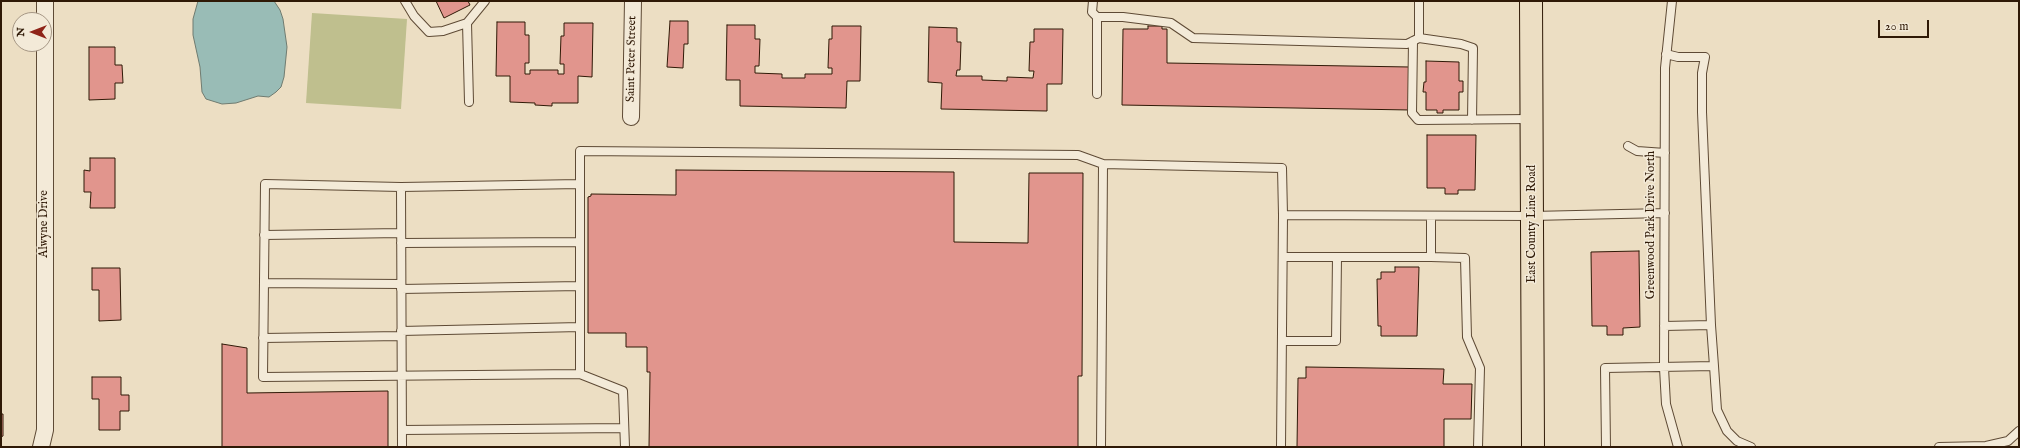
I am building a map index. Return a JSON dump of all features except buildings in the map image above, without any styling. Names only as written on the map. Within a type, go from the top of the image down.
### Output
[{"type":"main road","name":"East County Line Road","points":[[1531,1],[1533,447]]},
{"type":"street","name":"Alwyne Drive","points":[[41,447],[46,430],[45,1]]},
{"type":"street","name":"Saint Peter Street","points":[[631,117],[633,1]]},
{"type":"lane","points":[[405,1],[414,16],[429,32],[443,30],[467,23],[485,1]]},
{"type":"lane","points":[[1093,1],[1092,12],[1097,17],[1171,23],[1193,38],[1407,44],[1416,39],[1461,44],[1473,48],[1472,120]]},
{"type":"lane","points":[[1419,1],[1412,113],[1418,120],[1532,120]]},
{"type":"lane","name":"Greenwood Park Drive North","points":[[1672,1],[1666,54],[1664,368],[1666,404],[1678,447]]},
{"type":"lane","points":[[1097,17],[1097,94]]},
{"type":"lane","points":[[467,23],[469,102]]},
{"type":"lane","points":[[1666,54],[1678,57],[1705,57],[1702,73],[1702,112],[1711,325],[1717,410],[1727,431],[1737,441],[1751,447]]},
{"type":"lane","points":[[1628,146],[1637,151],[1665,154]]},
{"type":"lane","points":[[580,374],[580,151],[1078,155],[1103,164],[1282,168],[1283,257],[1281,447]]},
{"type":"lane","points":[[1101,447],[1103,164]]},
{"type":"lane","points":[[580,184],[401,187],[265,184],[263,377],[580,374],[623,392],[625,447]]},
{"type":"lane","points":[[401,187],[402,447]]},
{"type":"lane","points":[[1283,215],[1532,216],[1665,213]]},
{"type":"lane","points":[[1431,216],[1431,257]]},
{"type":"lane","points":[[264,235],[401,233]]},
{"type":"lane","points":[[401,243],[580,242]]},
{"type":"lane","points":[[1283,257],[1465,258],[1467,337],[1480,368],[1478,447]]},
{"type":"lane","points":[[1282,341],[1336,341],[1337,257]]},
{"type":"lane","points":[[264,283],[401,286],[580,286]]},
{"type":"lane","points":[[1664,326],[1711,325]]},
{"type":"lane","points":[[263,338],[580,327]]},
{"type":"lane","points":[[1606,447],[1605,368],[1714,366]]},
{"type":"lane","points":[[402,430],[624,428]]},
{"type":"lane","points":[[1939,447],[1986,446],[2008,441],[2019,431]]},
{"type":"green space","points":[[312,13],[407,19],[401,109],[306,103]]},
{"type":"water","points":[[198,1],[274,1],[280,10],[283,19],[287,47],[284,77],[281,87],[276,92],[269,97],[258,96],[236,103],[222,104],[206,99],[202,92],[200,67],[193,35],[193,19]]}]
